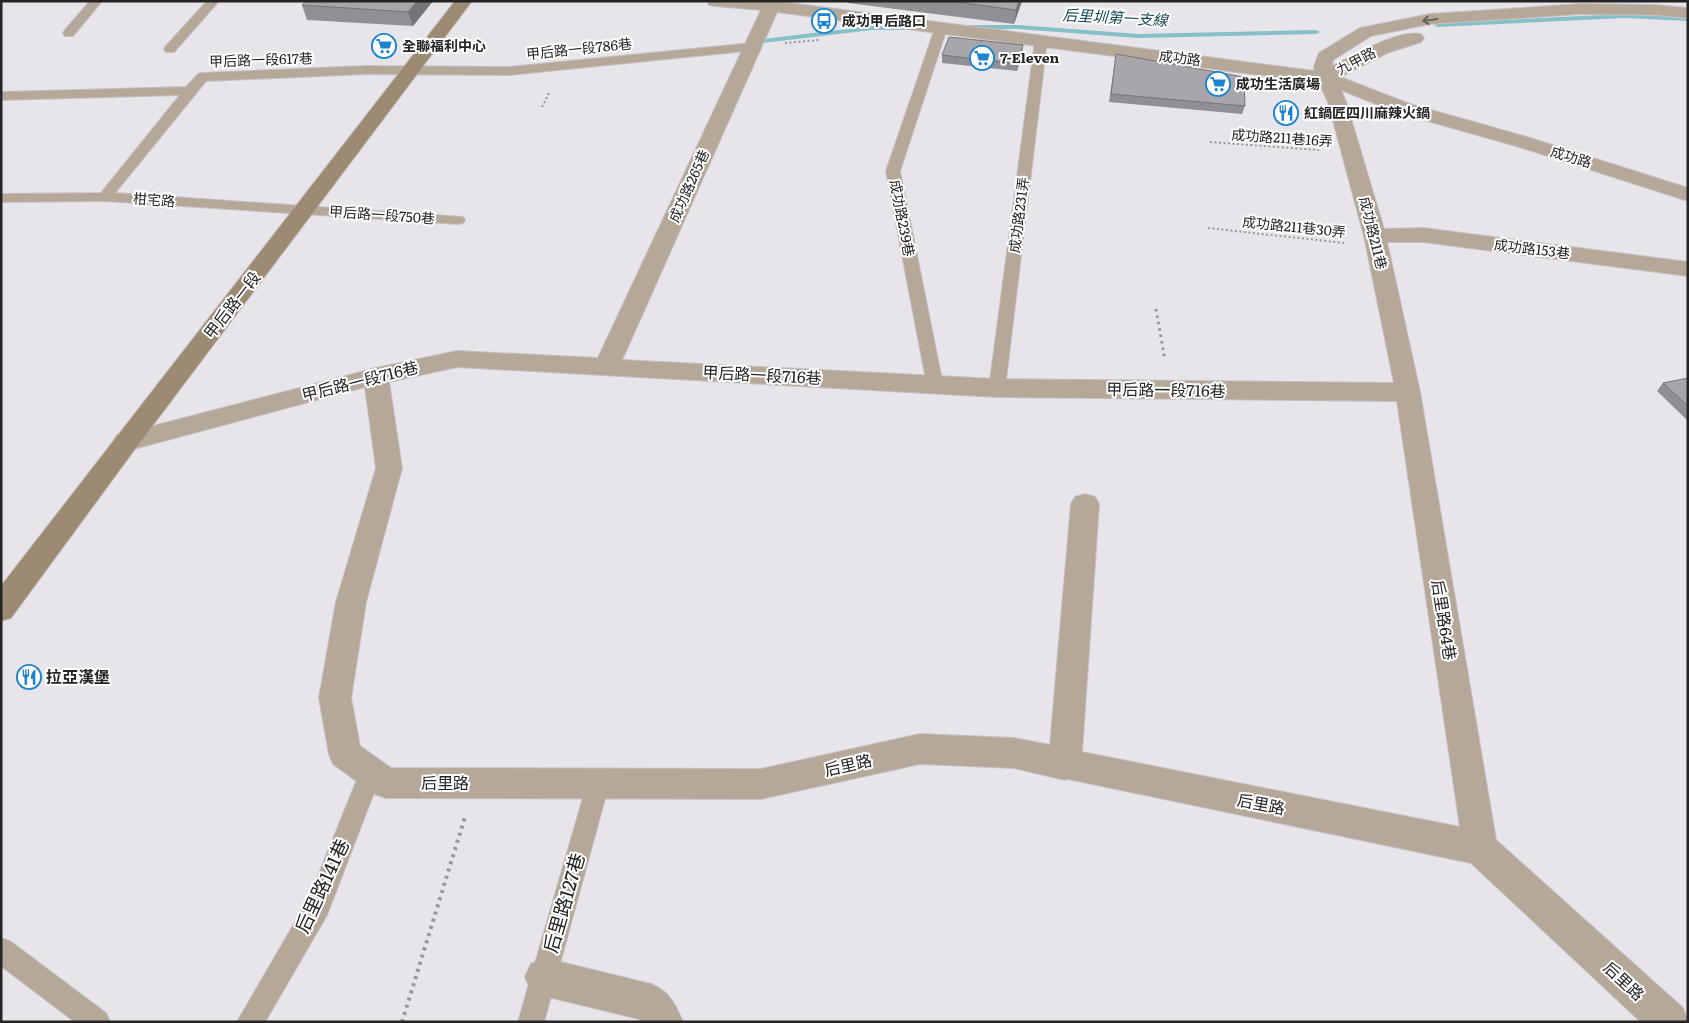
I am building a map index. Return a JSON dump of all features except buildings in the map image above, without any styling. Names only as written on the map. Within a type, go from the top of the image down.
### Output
[{"type":"main road","name":"甲后路一段","points":[[1,609],[126,442],[306,210],[409,71],[464,1]]},
{"type":"street","name":"成功路","points":[[715,1],[771,6],[1326,78],[1402,108],[1523,142],[1688,195]]},
{"type":"street","name":"成功路265巷","points":[[607,366],[771,6]]},
{"type":"street","name":"九甲路","points":[[1688,12],[1581,10],[1430,20],[1366,32],[1325,57],[1323,66],[1326,78],[1356,60],[1392,43],[1447,30],[1594,22],[1688,24]]},
{"type":"street","name":"成功路211巷","points":[[1326,78],[1337,102],[1376,241],[1408,392]]},
{"type":"street","name":"成功路153巷","points":[[1376,241],[1423,235],[1688,269]]},
{"type":"street","name":"甲后路一段716巷","points":[[126,442],[376,376],[457,359],[997,388],[1408,392]]},
{"type":"street","name":"后里路","points":[[376,376],[389,468],[351,602],[334,698],[345,754],[386,783],[761,784],[920,748],[1014,753],[1065,765],[1480,848],[1669,1022]]},
{"type":"street","name":"后里路64巷","points":[[1408,392],[1480,848]]},
{"type":"street","points":[[1065,765],[1085,504]]},
{"type":"street","points":[[544,977],[651,1003],[664,1022]]},
{"type":"lane","points":[[69,33],[96,1]]},
{"type":"lane","points":[[170,49],[213,1]]},
{"type":"lane","name":"成功路239巷","points":[[935,385],[893,171],[941,28]]},
{"type":"lane","name":"成功路231弄","points":[[997,388],[1040,41]]},
{"type":"lane","name":"甲后路一段786巷","points":[[409,71],[509,71],[752,47]]},
{"type":"lane","name":"甲后路一段617巷","points":[[105,197],[202,77],[365,70],[409,71]]},
{"type":"lane","points":[[1,96],[190,91]]},
{"type":"lane","name":"柑宅路","points":[[1,198],[105,197],[306,210]]},
{"type":"lane","name":"甲后路一段750巷","points":[[306,210],[458,220]]},
{"type":"lane","name":"后里路141巷","points":[[250,1022],[318,906],[371,772]]},
{"type":"lane","name":"后里路127巷","points":[[531,1022],[598,784]]},
{"type":"lane","points":[[1,950],[97,1022]]},
{"type":"path","name":"成功路211巷16弄","points":[[1210,142],[1352,153]]},
{"type":"path","name":"成功路211巷30弄","points":[[1208,228],[1376,241]]},
{"type":"path","points":[[1156,309],[1170,390]]},
{"type":"path","points":[[402,1022],[475,783]]},
{"type":"waterway","name":"后里圳第一支線","points":[[1438,25],[1625,16],[1688,19]]},
{"type":"waterway","name":"后里圳第一支線","points":[[964,27],[1018,27],[1138,36],[1316,32]]},
{"type":"waterway","name":"后里圳第一支線","points":[[763,41],[872,28],[913,28]]},
{"type":"place","name":"成功甲后路口","points":[[824,21]]},
{"type":"place","name":"全聯福利中心","points":[[384,46]]},
{"type":"place","name":"7-Eleven","points":[[982,58]]},
{"type":"place","name":"成功生活廣場","points":[[1218,84]]},
{"type":"place","name":"紅鍋匠四川麻辣火鍋","points":[[1286,113]]},
{"type":"place","name":"拉亞漢堡","points":[[29,677]]}]
